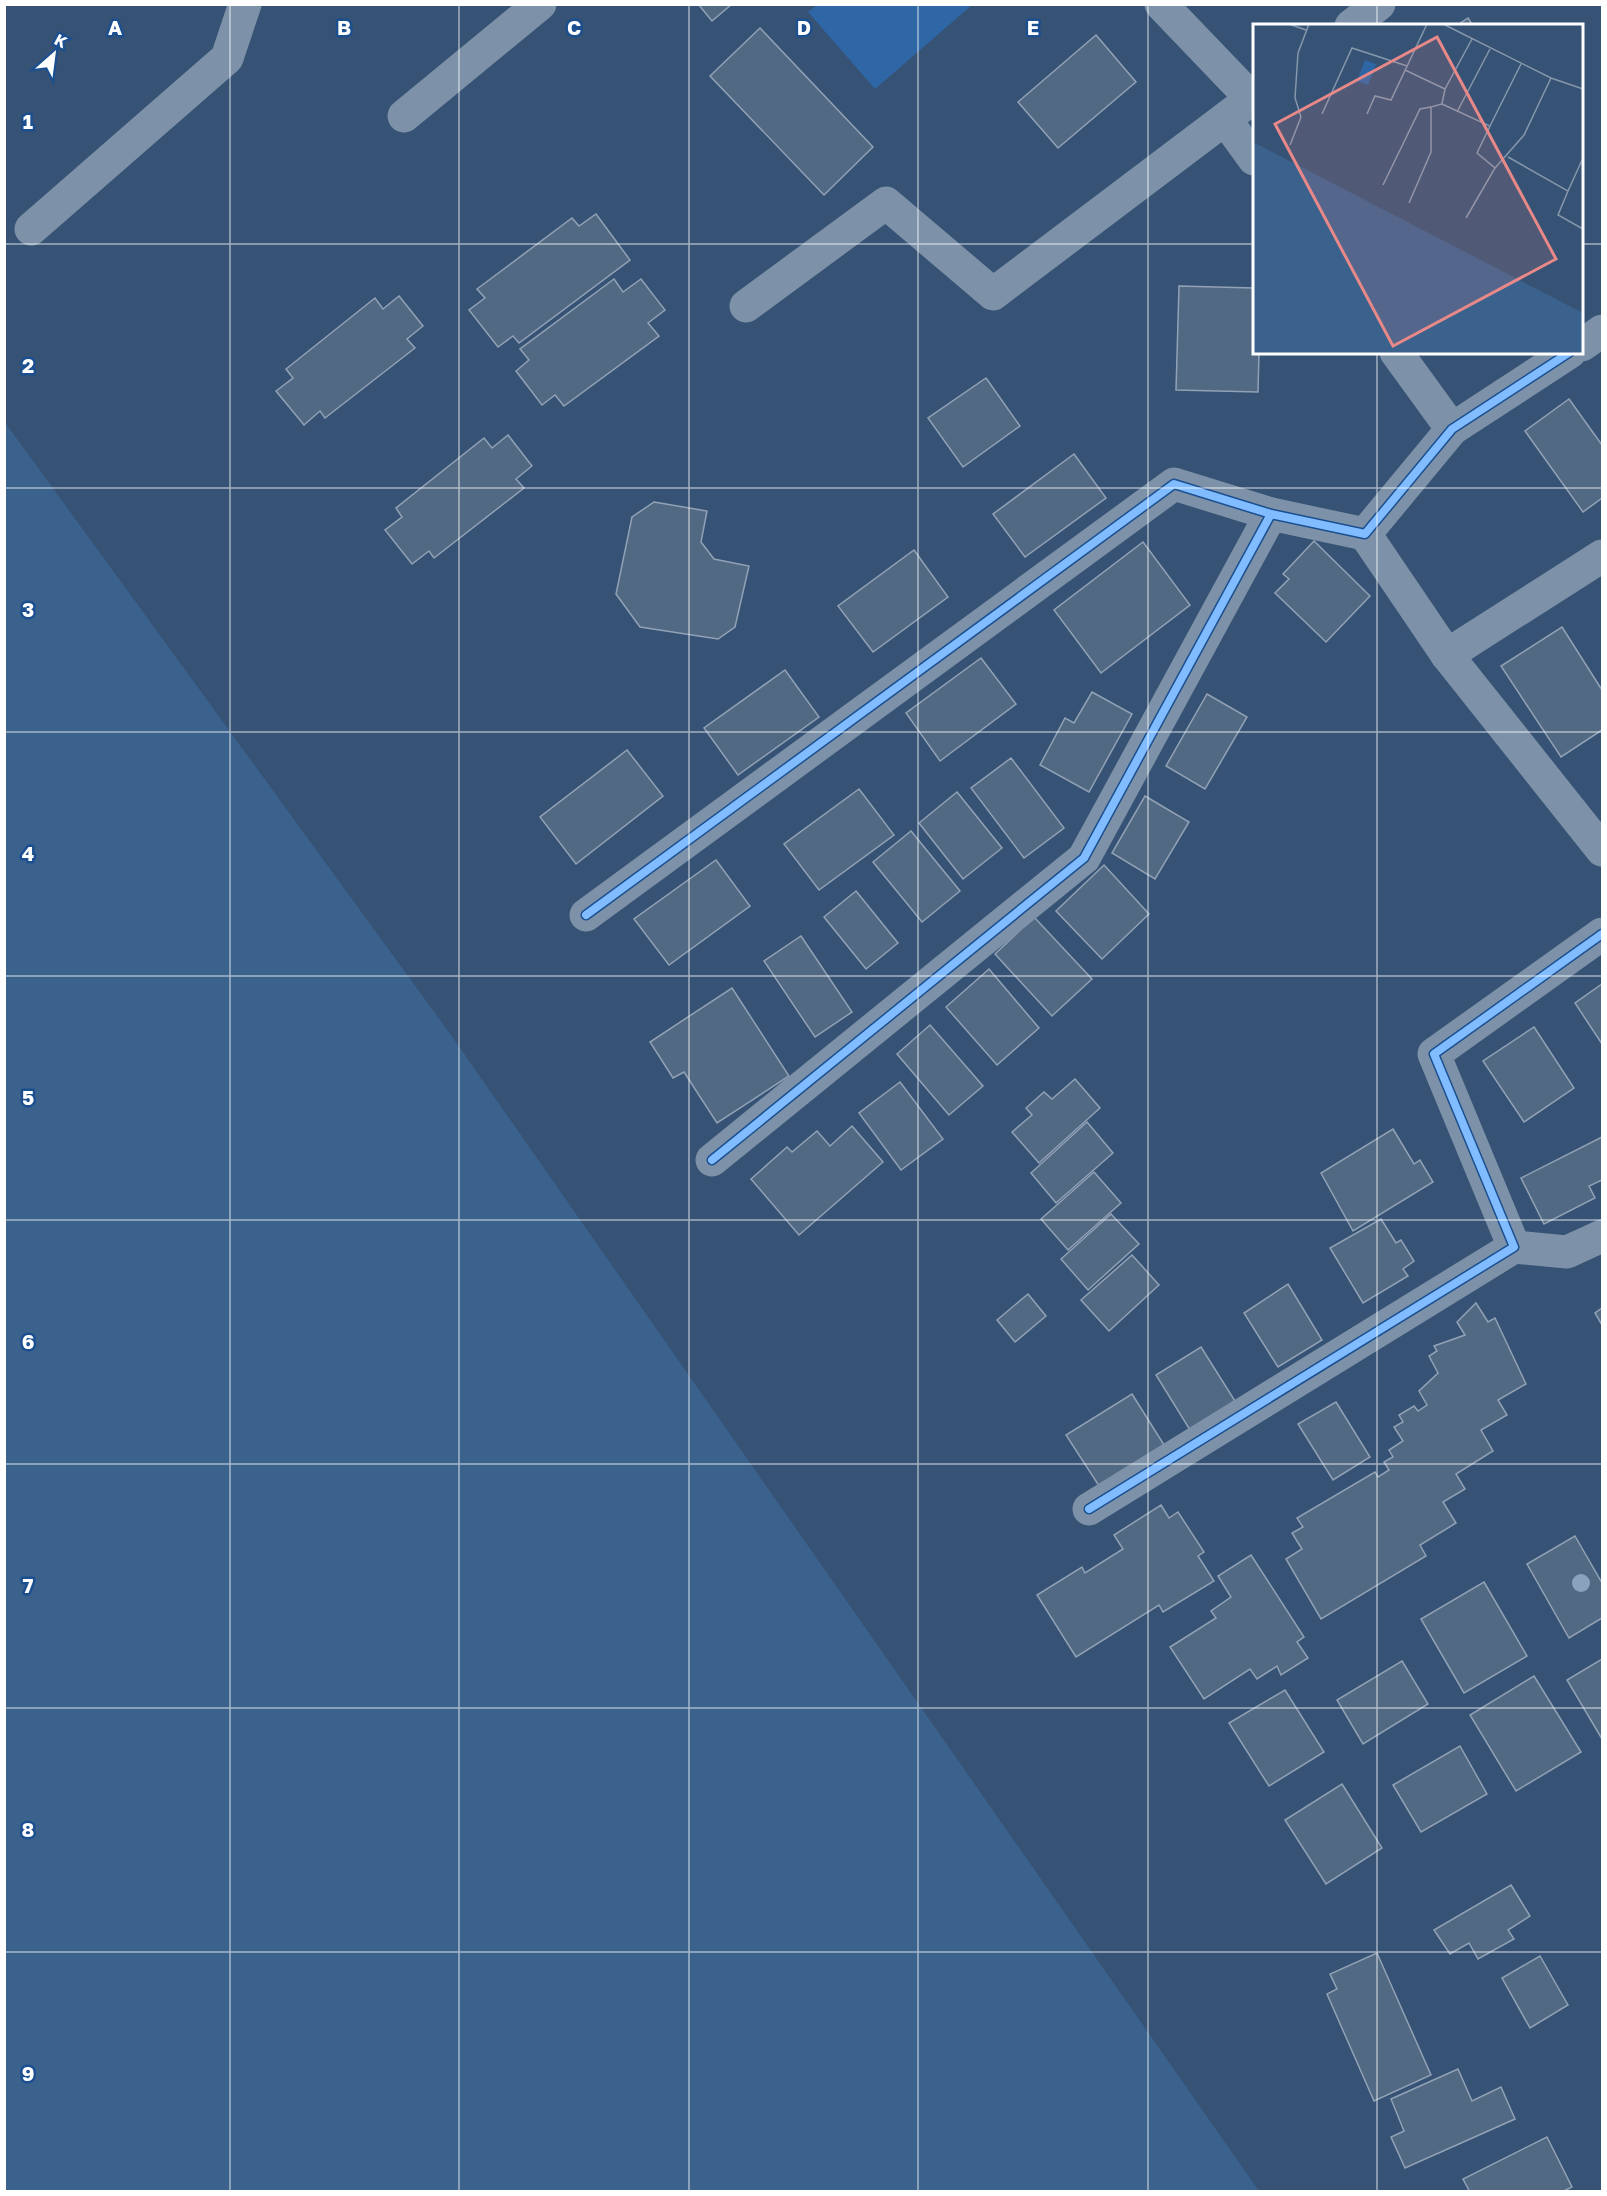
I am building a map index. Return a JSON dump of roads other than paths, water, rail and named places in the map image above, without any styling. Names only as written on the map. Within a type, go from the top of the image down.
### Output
[{"type":"street","points":[[31,229],[227,58],[245,4]]},
{"type":"street","points":[[404,117],[540,4]]},
{"type":"street","points":[[746,306],[886,203],[993,294],[1253,98],[1161,4]]},
{"type":"street","points":[[1354,24],[1379,4]]},
{"type":"street","points":[[1225,119],[1253,158]]},
{"type":"street","points":[[1583,344],[1602,331]]},
{"type":"street","points":[[1397,354],[1452,429]]},
{"type":"street","points":[[1365,534],[1452,429],[1567,354]]},
{"type":"street","points":[[586,915],[1174,484],[1271,514],[1365,534],[1447,655],[1602,850]]},
{"type":"street","points":[[712,1160],[1084,858],[1271,514]]},
{"type":"street","points":[[1447,655],[1602,556]]},
{"type":"street","points":[[1514,1247],[1434,1054],[1602,934]]},
{"type":"street","points":[[1089,1509],[1514,1247],[1567,1252],[1602,1236]]}]
